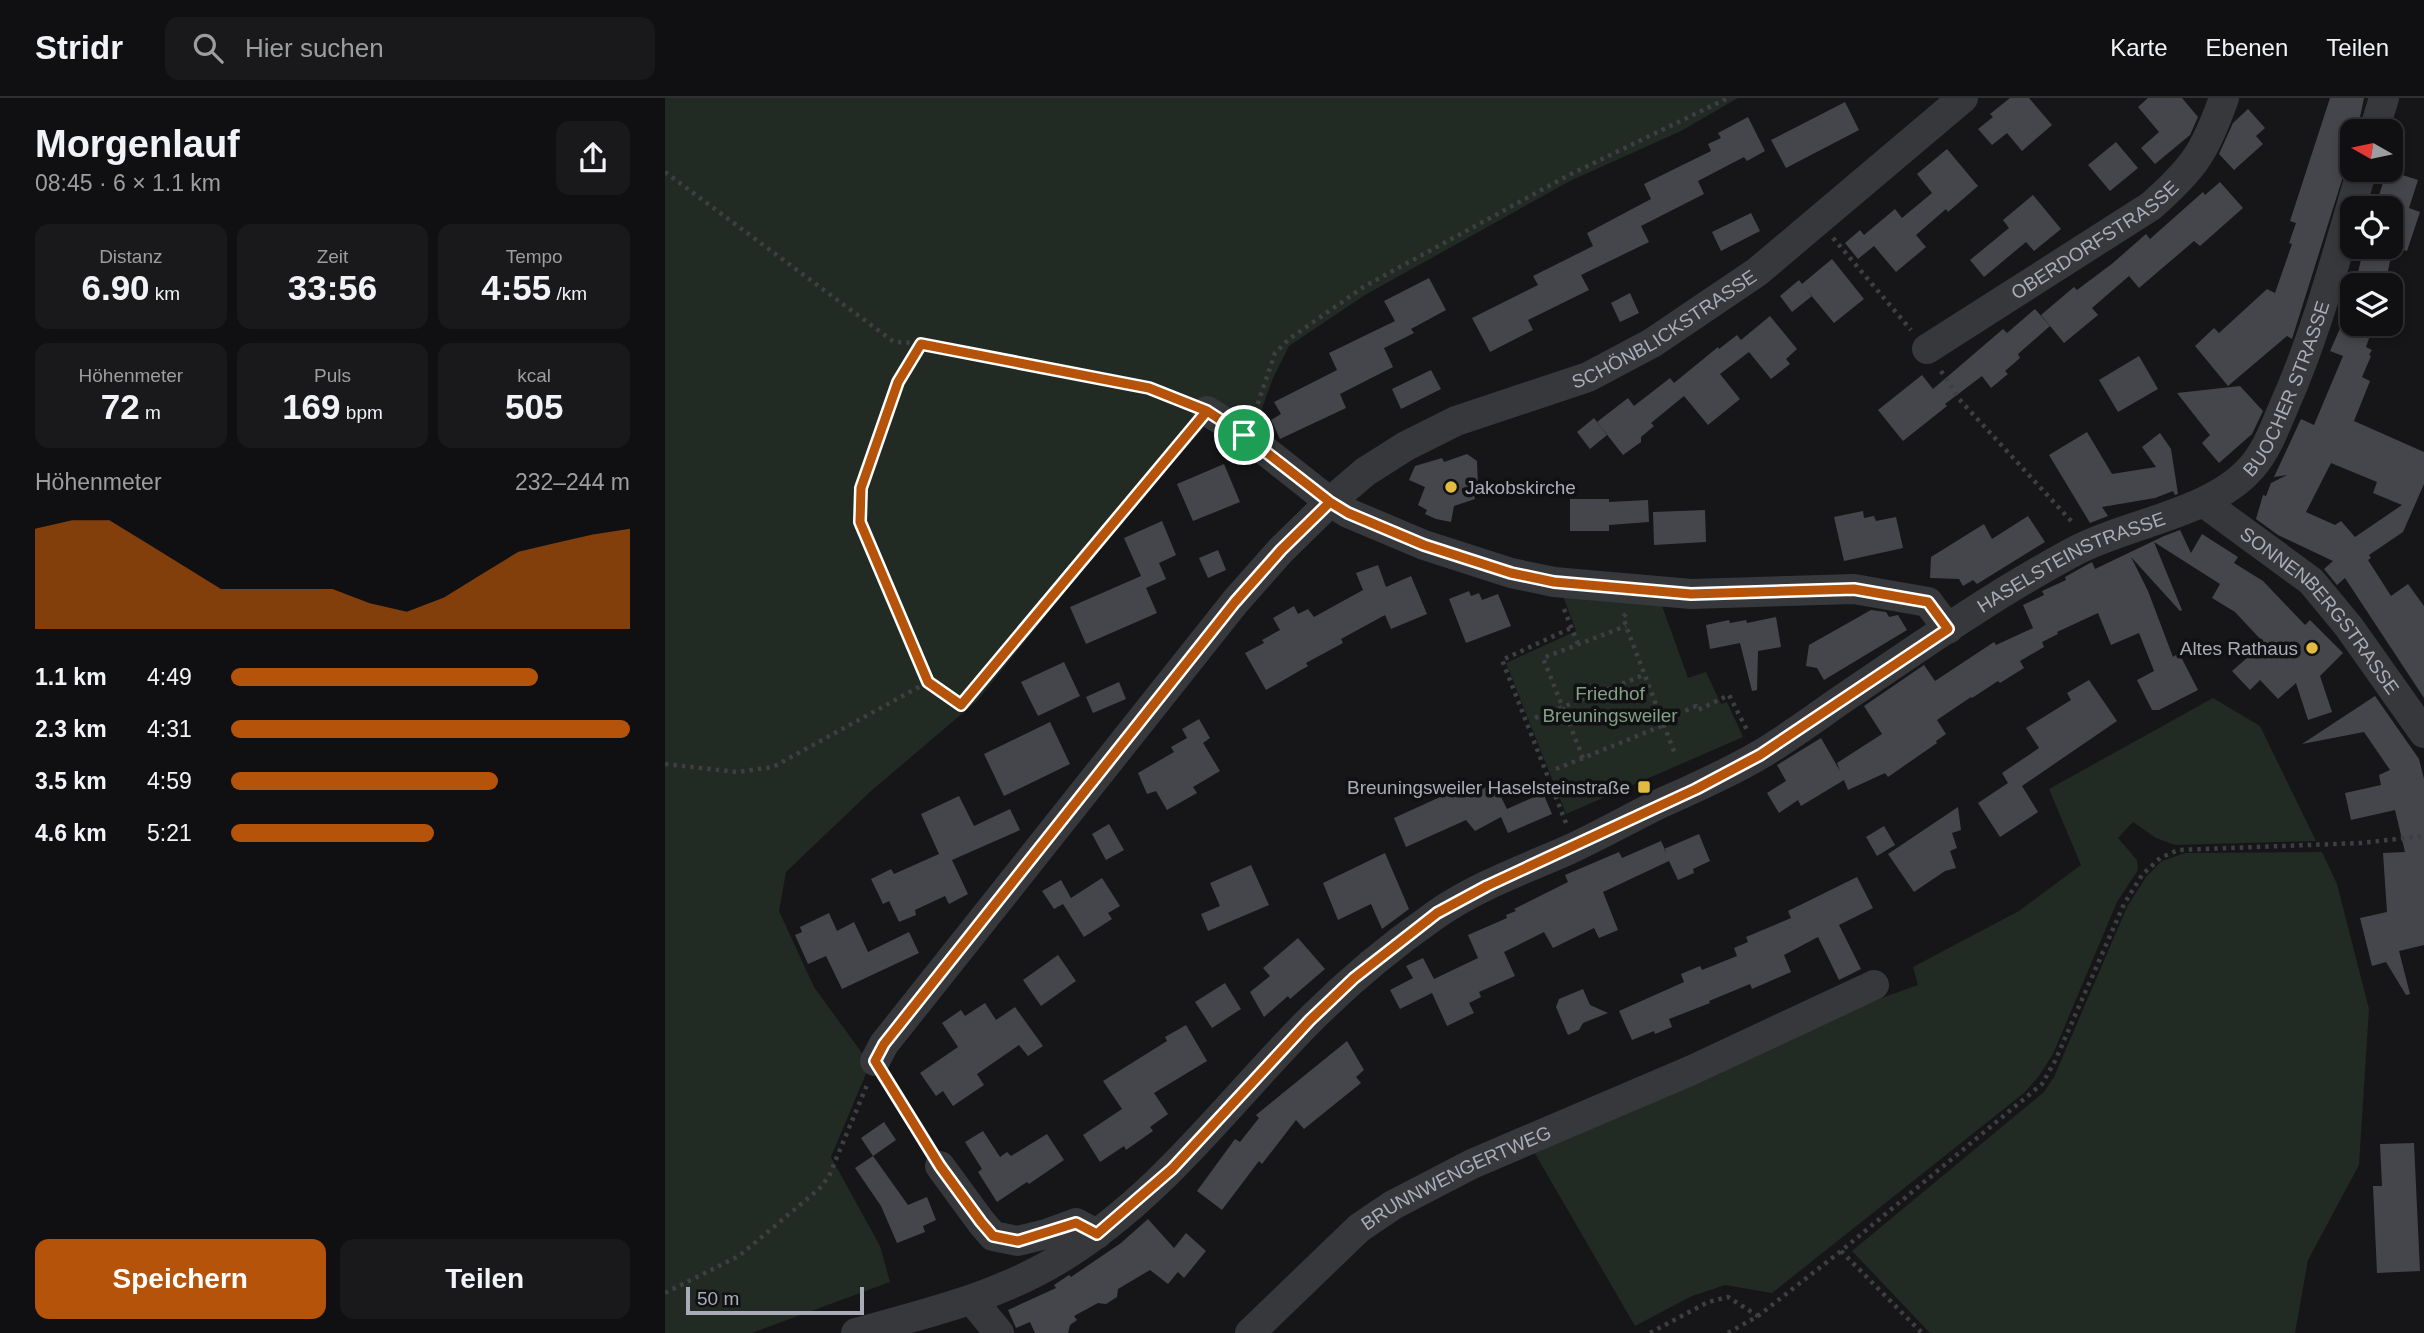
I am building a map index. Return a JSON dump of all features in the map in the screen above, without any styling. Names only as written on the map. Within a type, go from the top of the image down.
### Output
[{"type":"street","name":"SCHÖNBLICKSTRASSE","points":[[875,1061],[884,1044],[1235,602],[1281,550],[1330,502],[1365,472],[1406,446],[1457,421],[1588,377],[1651,343],[1757,272],[1962,98]]},
{"type":"street","name":"OBERDORFSTRASSE","points":[[1927,349],[2151,206],[2182,178],[2202,153],[2224,98]]},
{"type":"street","points":[[2378,119],[2384,98]]},
{"type":"street","name":"BUOCHER STRASSE","points":[[2203,502],[2235,483],[2253,466],[2266,447],[2306,356],[2358,182]]},
{"type":"street","points":[[1207,411],[1244,435],[1330,502],[1367,522],[1424,545],[1511,573],[1554,582],[1691,594],[1854,589],[1928,602],[1948,629]]},
{"type":"street","name":"HASELSTEINSTRASSE","points":[[856,1333],[972,1300],[1059,1259],[1097,1234],[1172,1169],[1310,1020],[1354,978],[1437,913],[1487,886],[1696,789],[1760,755],[2026,577],[2085,545],[2203,502]]},
{"type":"street","name":"SONNENBERGSTRASSE","points":[[2203,502],[2311,582],[2349,627],[2424,733]]},
{"type":"street","name":"BRUNNWENGERTWEG","points":[[1250,1333],[1359,1228],[1393,1205],[1483,1159],[1692,1070],[1874,985]]},
{"type":"street","points":[[940,1166],[993,1236],[1018,1241],[1076,1223],[1097,1234]]},
{"type":"street","points":[[972,1300],[999,1333]]},
{"type":"path","points":[[1244,435],[1252,421],[1276,353],[1289,339],[1377,279],[1569,175],[1728,98]]},
{"type":"path","points":[[665,172],[894,342],[921,344],[1149,388],[1207,411],[961,705],[928,682],[860,522],[861,488],[898,382],[921,344]]},
{"type":"path","points":[[1648,591],[1623,617],[1675,754]]},
{"type":"path","points":[[1563,605],[1578,644]]},
{"type":"path","points":[[1583,758],[1543,659],[1626,626]]},
{"type":"path","points":[[1571,628],[1502,660],[1576,846]]},
{"type":"path","points":[[1535,719],[1644,675]]},
{"type":"path","points":[[665,764],[737,772],[773,767],[928,682]]},
{"type":"path","points":[[1556,769],[1696,706],[1698,710],[1729,695],[1760,755]]},
{"type":"path","points":[[1728,1333],[1758,1316],[1841,1251],[2042,1084],[2055,1061],[2124,904],[2141,875],[2159,858],[2178,850],[2361,843],[2424,836]]},
{"type":"path","points":[[875,1061],[940,1166]]},
{"type":"path","points":[[665,1293],[739,1256],[819,1189],[829,1176],[848,1133],[875,1061]]},
{"type":"path","points":[[1841,1251],[1922,1333]]},
{"type":"path","points":[[1650,1333],[1708,1301],[1728,1297],[1758,1316]]},
{"type":"green space","points":[[665,98],[1738,98],[1681,131],[1570,181],[1365,295],[1289,346],[1273,378],[1256,425],[1207,424],[1118,526],[977,701],[871,791],[786,872],[779,911],[814,987],[870,1064],[831,1157],[880,1246],[890,1282],[752,1333],[665,1333]]},
{"type":"green space","name":"Friedhof Breuningsweiler","points":[[1563,596],[1661,603],[1688,678],[1706,672],[1721,704],[1727,702],[1743,737],[1566,814],[1506,663],[1576,631]]},
{"type":"green space","points":[[2213,698],[2260,726],[2316,841],[2175,845],[2156,838],[2133,822],[2118,838],[2137,860],[2138,870],[2117,902],[2053,1054],[2024,1093],[1772,1293],[1725,1285],[1692,1296],[1635,1326],[1530,1145],[1823,1019],[1918,985],[1913,967],[2019,911],[2081,865],[2049,789]]},
{"type":"green space","points":[[2322,852],[2337,884],[2369,1009],[2359,1165],[2308,1260],[2295,1333],[1930,1333],[1852,1251],[2044,1092],[2054,1077],[2127,907],[2146,877],[2162,861],[2185,853]]},
{"type":"building","points":[[2010,98],[2029,98],[2052,125],[2022,151],[2007,133],[1992,145],[1978,129],[1993,117],[1990,114]]},
{"type":"building","points":[[2148,98],[2182,98],[2198,117],[2190,135],[2155,164],[2141,148],[2159,132],[2138,107]]},
{"type":"building","points":[[2330,98],[2364,98],[2360,119],[2340,119],[2341,182],[2292,339],[2287,336],[2228,386],[2195,346],[2214,328],[2219,333],[2267,289],[2275,293],[2292,244],[2289,243],[2296,223],[2290,221]]},
{"type":"building","points":[[1845,102],[1859,130],[1786,168],[1771,140]]},
{"type":"building","points":[[2248,109],[2265,128],[2256,136],[2263,144],[2234,170],[2219,154],[2233,123]]},
{"type":"building","points":[[1748,117],[1765,151],[1747,161],[1744,157],[1698,181],[1704,194],[1641,226],[1649,242],[1581,275],[1589,290],[1528,320],[1533,330],[1490,352],[1472,318],[1538,285],[1533,276],[1593,246],[1587,233],[1651,199],[1644,184],[1711,151],[1708,144],[1721,138],[1718,133]]},
{"type":"building","points":[[2116,142],[2138,168],[2110,191],[2088,165]]},
{"type":"building","points":[[1947,149],[1978,186],[1916,235],[1926,247],[1896,272],[1874,246],[1858,259],[1845,243],[1860,230],[1864,235],[1895,209],[1902,218],[1932,193],[1917,174]]},
{"type":"building","points":[[2403,175],[2418,180],[2409,208],[2420,212],[2407,251],[2403,250],[2403,196],[2379,196],[2383,182],[2403,182]]},
{"type":"building","points":[[2220,182],[2243,208],[2200,246],[2194,241],[2139,288],[2129,276],[2092,308],[2098,315],[2064,343],[2041,315],[2074,287],[2077,290],[2113,263],[2146,234],[2150,239],[2203,192],[2205,195]]},
{"type":"building","points":[[2033,195],[2061,229],[2034,251],[2026,242],[1984,277],[1970,260],[2009,228],[2003,220]]},
{"type":"building","points":[[1751,213],[1760,231],[1721,251],[1712,232]]},
{"type":"building","points":[[1832,259],[1864,299],[1834,323],[1812,296],[1792,312],[1780,296],[1799,280],[1802,284]]},
{"type":"building","points":[[2361,259],[2390,259],[2388,273],[2358,273]]},
{"type":"building","points":[[1429,278],[1446,310],[1411,329],[1414,333],[1384,348],[1393,367],[1340,394],[1346,408],[1280,439],[1271,420],[1281,414],[1274,402],[1337,370],[1329,353],[1395,321],[1384,301]]},
{"type":"building","points":[[1630,293],[1639,313],[1620,322],[1611,303]]},
{"type":"building","points":[[2035,309],[2050,326],[2018,354],[2020,358],[2005,371],[2008,374],[1991,388],[1982,376],[1903,441],[1878,410],[1922,375],[1933,389],[2003,329],[2007,333]]},
{"type":"building","points":[[1770,316],[1797,349],[1786,359],[1790,364],[1771,379],[1749,352],[1720,374],[1740,399],[1708,425],[1684,396],[1651,423],[1654,426],[1641,437],[1641,442],[1623,455],[1597,422],[1628,398],[1634,406],[1670,378],[1674,383],[1718,347],[1719,349],[1737,335],[1741,340]]},
{"type":"building","points":[[2340,328],[2340,336],[2370,336],[2366,347],[2372,350],[2369,355],[2371,356],[2362,377],[2370,381],[2354,421],[2424,452],[2424,484],[2403,532],[2369,555],[2371,558],[2368,560],[2391,596],[2408,584],[2424,606],[2424,698],[2345,578],[2337,585],[2324,569],[2333,561],[2278,535],[2256,519],[2263,495],[2266,496],[2271,483],[2287,475],[2274,477],[2301,419],[2314,425],[2343,356],[2330,351]],"holes":[[[2331,463],[2377,482],[2373,493],[2402,505],[2355,537],[2341,521],[2335,525],[2306,512]]]},
{"type":"building","points":[[2139,356],[2158,389],[2118,412],[2099,380]]},
{"type":"building","points":[[1431,370],[1441,389],[1401,409],[1392,389]]},
{"type":"building","points":[[2240,386],[2263,411],[2252,434],[2219,463],[2202,443],[2210,435],[2177,393]]},
{"type":"building","points":[[1594,418],[1607,435],[1590,449],[1577,432]]},
{"type":"building","points":[[2087,432],[2112,474],[2156,467],[2142,447],[2160,433],[2171,449],[2178,494],[2175,495],[2173,491],[2155,498],[2102,507],[2108,516],[2090,523],[2049,455]]},
{"type":"building","name":"Jakobskirche","points":[[1467,454],[1477,461],[1478,488],[1473,490],[1475,499],[1454,506],[1451,522],[1425,514],[1427,510],[1418,505],[1425,487],[1409,480],[1415,466],[1442,458],[1444,462]]},
{"type":"building","points":[[1224,464],[1240,502],[1193,521],[1177,484]]},
{"type":"building","points":[[1570,499],[1609,499],[1609,502],[1648,500],[1649,522],[1609,525],[1609,531],[1570,531]]},
{"type":"building","points":[[1705,510],[1706,542],[1654,545],[1653,512]]},
{"type":"building","points":[[1863,511],[1864,518],[1874,516],[1876,521],[1896,517],[1903,548],[1844,561],[1834,517]]},
{"type":"building","points":[[2028,516],[2045,542],[1977,584],[1973,580],[1963,586],[1959,579],[1930,578],[1931,557],[1984,524],[1992,539]]},
{"type":"building","points":[[1162,521],[1176,555],[1159,563],[1166,579],[1146,588],[1157,613],[1086,644],[1070,607],[1141,576],[1124,538]]},
{"type":"building","points":[[2180,530],[2191,553],[2202,534],[2238,557],[2234,563],[2263,581],[2305,625],[2310,620],[2343,653],[2320,676],[2332,712],[2308,720],[2296,683],[2278,699],[2260,680],[2250,690],[2232,671],[2264,643],[2235,612],[2212,598],[2220,584],[2154,542],[2182,610],[2180,611],[2131,557],[2148,591],[2173,657],[2179,653],[2198,690],[2159,710],[2152,710],[2137,680],[2154,671],[2139,633],[2111,645],[2098,613],[2057,632],[2058,634],[2042,642],[2044,647],[2020,661],[2024,668],[1971,697],[1937,720],[1946,734],[1888,777],[1885,773],[1848,790],[1844,780],[1801,806],[1798,800],[1779,813],[1767,793],[1786,781],[1777,765],[1821,738],[1840,771],[1837,763],[1882,734],[1864,706],[1924,665],[1935,681],[1994,642],[1996,645],[2033,628],[2023,605],[2044,595],[2042,591],[2066,580],[2065,577],[2081,568],[2092,562],[2095,569]]},
{"type":"building","points":[[1218,550],[1226,570],[1208,578],[1199,558]]},
{"type":"building","points":[[1378,565],[1386,587],[1411,576],[1427,614],[1391,629],[1385,615],[1341,639],[1343,643],[1306,663],[1308,666],[1266,690],[1245,653],[1280,630],[1273,618],[1294,606],[1298,614],[1308,609],[1314,617],[1363,590],[1356,573]]},
{"type":"building","points":[[1469,591],[1471,596],[1479,593],[1482,600],[1498,594],[1511,626],[1466,643],[1449,599]]},
{"type":"building","points":[[1871,610],[1886,612],[1889,617],[1898,615],[1907,630],[1824,680],[1817,668],[1806,666],[1809,645]]},
{"type":"building","points":[[1776,617],[1781,647],[1758,651],[1757,690],[1752,691],[1740,643],[1710,649],[1706,625],[1729,620],[1730,623],[1746,620],[1747,623]]},
{"type":"building","points":[[1064,662],[1080,696],[1038,716],[1021,682]]},
{"type":"building","points":[[2089,680],[2117,721],[2022,786],[2038,812],[2000,837],[1978,803],[2008,783],[2002,773],[2039,748],[2026,728],[2071,700],[2067,693]]},
{"type":"building","points":[[1119,682],[1126,699],[1093,713],[1086,697]]},
{"type":"building","points":[[2375,696],[2419,759],[2424,779],[2424,945],[2399,951],[2410,994],[2406,995],[2386,962],[2372,966],[2360,918],[2387,912],[2383,853],[2405,852],[2395,810],[2351,820],[2345,793],[2381,785],[2379,775],[2390,770],[2364,732],[2302,744]]},
{"type":"building","points":[[1199,719],[1210,738],[1203,743],[1220,771],[1193,787],[1197,793],[1167,810],[1156,791],[1147,794],[1138,773],[1174,752],[1171,747],[1187,738],[1182,729]]},
{"type":"building","points":[[1050,722],[1070,764],[1004,796],[984,754]]},
{"type":"building","points":[[1494,783],[1507,809],[1543,793],[1552,814],[1508,833],[1501,817],[1475,831],[1466,820],[1406,847],[1394,818],[1462,787],[1468,795]]},
{"type":"building","points":[[959,796],[974,826],[1010,809],[1020,830],[952,860],[968,894],[949,904],[945,896],[915,910],[916,915],[899,922],[889,901],[883,904],[871,879],[891,869],[894,874],[939,854],[921,814]]},
{"type":"building","points":[[1958,807],[1961,830],[1952,833],[1957,848],[1950,851],[1956,868],[1945,871],[1914,892],[1888,854]]},
{"type":"building","points":[[1109,824],[1124,850],[1106,860],[1092,834]]},
{"type":"building","points":[[1884,826],[1895,845],[1877,856],[1866,837]]},
{"type":"building","points":[[1699,834],[1710,861],[1693,869],[1694,873],[1678,880],[1669,861],[1603,892],[1618,930],[1599,938],[1594,928],[1553,948],[1544,932],[1504,952],[1515,976],[1479,992],[1481,997],[1469,1003],[1474,1013],[1447,1026],[1432,993],[1400,1009],[1390,990],[1413,978],[1406,966],[1423,958],[1434,979],[1478,958],[1468,935],[1507,918],[1506,915],[1516,911],[1514,909],[1568,882],[1565,875],[1619,852],[1622,858],[1661,841],[1665,849]]},
{"type":"building","points":[[1385,853],[1409,909],[1382,929],[1371,904],[1338,920],[1323,883]]},
{"type":"building","points":[[1251,865],[1269,905],[1208,931],[1201,914],[1220,906],[1210,883]]},
{"type":"building","points":[[1857,877],[1873,908],[1839,925],[1861,969],[1839,980],[1818,937],[1784,955],[1791,972],[1752,989],[1750,984],[1709,1001],[1710,1003],[1669,1019],[1672,1027],[1632,1040],[1619,1011],[1684,982],[1681,974],[1700,966],[1702,970],[1737,956],[1734,948],[1748,942],[1746,937],[1791,918],[1788,911]]},
{"type":"building","points":[[1102,878],[1120,906],[1108,913],[1112,919],[1084,937],[1063,904],[1054,909],[1042,891],[1061,880],[1071,898]]},
{"type":"building","points":[[829,913],[837,931],[854,922],[868,952],[909,932],[919,953],[842,989],[826,956],[808,964],[795,935],[802,932],[800,927]]},
{"type":"building","points":[[1298,938],[1325,969],[1264,1017],[1250,992],[1270,976],[1263,968]]},
{"type":"building","points":[[1058,955],[1076,981],[1041,1006],[1023,980]]},
{"type":"building","points":[[1225,983],[1241,1009],[1212,1028],[1195,1002]]},
{"type":"building","points":[[1583,989],[1590,1005],[1608,1013],[1583,1023],[1579,1030],[1568,1035],[1556,1007],[1559,999]]},
{"type":"building","points":[[985,1003],[996,1020],[1015,1007],[1043,1046],[1028,1056],[1019,1045],[977,1074],[984,1085],[953,1106],[943,1091],[936,1096],[920,1073],[958,1047],[942,1023],[961,1010],[965,1016]]},
{"type":"building","points":[[1186,1025],[1207,1061],[1154,1093],[1168,1114],[1150,1127],[1153,1131],[1126,1150],[1124,1146],[1100,1162],[1083,1135],[1122,1109],[1103,1081],[1167,1041],[1165,1037]]},
{"type":"building","points":[[1347,1041],[1364,1070],[1356,1077],[1361,1083],[1304,1129],[1296,1120],[1262,1164],[1259,1161],[1222,1210],[1197,1191],[1235,1139],[1240,1142],[1259,1118],[1256,1115]]},
{"type":"building","points":[[884,1122],[896,1140],[873,1156],[861,1138]]},
{"type":"building","points":[[983,1131],[1000,1157],[1007,1152],[1011,1156],[1047,1134],[1064,1160],[997,1202],[978,1172],[982,1169],[965,1142]]},
{"type":"building","points":[[2414,1143],[2420,1271],[2377,1273],[2373,1186],[2382,1186],[2380,1144]]},
{"type":"building","points":[[873,1156],[908,1205],[927,1197],[936,1220],[923,1226],[925,1232],[897,1243],[881,1206],[855,1168]]},
{"type":"building","points":[[1148,1219],[1174,1248],[1186,1233],[1206,1251],[1184,1278],[1178,1272],[1168,1284],[1150,1270],[1118,1289],[1117,1297],[1106,1304],[1098,1303],[1074,1316],[1077,1320],[1070,1325],[1068,1333],[1035,1333],[1030,1322],[1016,1328],[1008,1310],[1056,1288],[1054,1285],[1069,1275],[1071,1277],[1121,1243]]},
{"type":"place","name":"Jakobskirche","points":[[1451,487]]},
{"type":"place","name":"Altes Rathaus","points":[[2312,648]]},
{"type":"place","name":"Breuningsweiler Haselsteinstraße","points":[[1644,787]]},
{"type":"route","points":[[1244,435],[1207,411],[1149,388],[921,344],[898,382],[861,488],[860,522],[928,682],[961,705],[1207,411],[1244,435],[1330,502],[1281,550],[1235,602],[884,1044],[875,1061],[940,1166],[993,1236],[1018,1241],[1076,1223],[1097,1234],[1172,1169],[1310,1020],[1354,978],[1437,913],[1487,886],[1696,789],[1760,755],[1948,629],[1928,602],[1854,589],[1691,594],[1554,582],[1511,573],[1424,545],[1348,513],[1244,435]]}]
